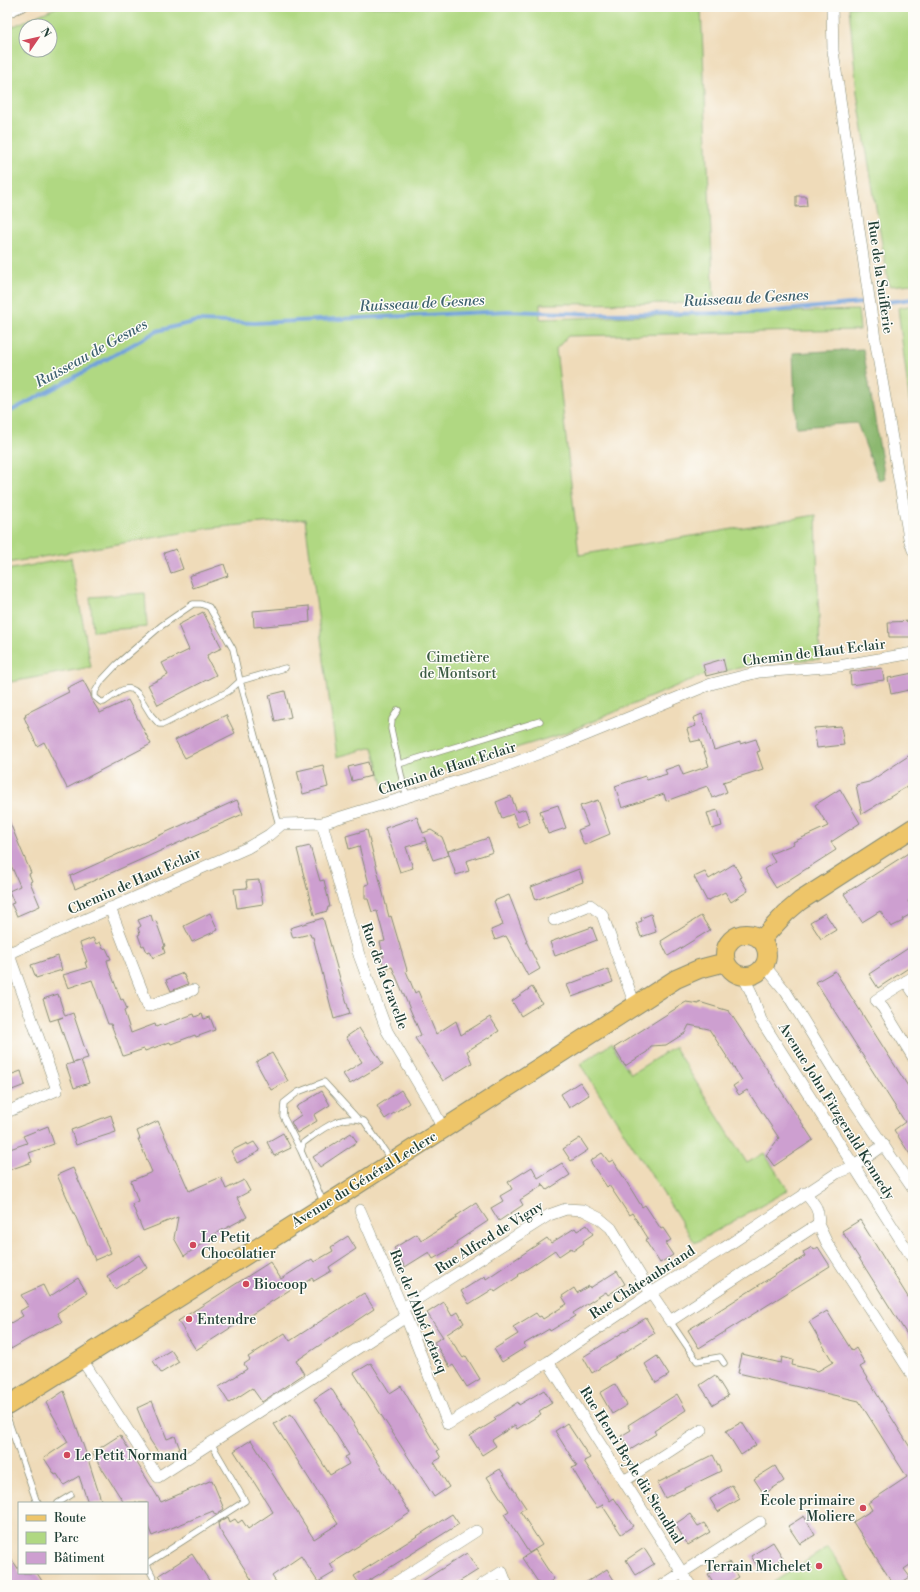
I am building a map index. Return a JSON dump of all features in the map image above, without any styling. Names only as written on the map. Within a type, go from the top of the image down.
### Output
[{"type":"main road","points":[[761,940],[786,913],[800,902],[913,828]]},
{"type":"main road","points":[[750,934],[761,940],[766,947],[767,956],[761,969],[753,975],[743,976],[732,971],[726,962],[725,949],[732,939],[737,935],[750,934]]},
{"type":"main road","name":"Avenue du Général Leclerc","points":[[7,1406],[393,1162],[676,978],[699,969],[726,962]]},
{"type":"street","name":"Rue de la Suifferie","points":[[832,7],[833,52],[875,339],[908,530],[913,550]]},
{"type":"street","name":"Chemin de Haut Eclair","points":[[7,952],[247,848],[269,835],[282,824],[322,823],[500,768],[564,744],[711,684],[759,672],[839,666],[913,653]]},
{"type":"street","name":"Rue de la Gravelle","points":[[322,823],[359,955],[387,1031],[431,1105],[443,1129]]},
{"type":"street","points":[[554,920],[590,905],[602,914],[635,1006]]},
{"type":"street","points":[[110,908],[148,1006],[193,990]]},
{"type":"street","points":[[7,952],[57,1090],[7,1112]]},
{"type":"street","name":"Avenue John Fitzgerald Kennedy","points":[[764,965],[786,992],[846,1090],[884,1145],[910,1175],[913,1189]]},
{"type":"street","name":"Avenue John Fitzgerald Kennedy","points":[[743,976],[751,992],[761,1020],[816,1105],[853,1167],[913,1259]]},
{"type":"street","points":[[913,992],[910,979],[876,1000],[883,1008],[913,1057]]},
{"type":"street","name":"Rue Châteaubriand","points":[[448,1424],[548,1362],[651,1292],[724,1248],[805,1193],[837,1173],[853,1167],[884,1145]]},
{"type":"street","points":[[670,1321],[818,1224],[820,1217],[816,1206],[805,1193]]},
{"type":"street","name":"Rue Alfred de Vigny","points":[[81,1358],[158,1477],[211,1443],[549,1215],[566,1209],[583,1210],[599,1218],[610,1228],[670,1321]]},
{"type":"street","name":"Rue de l'Abbé Letacq","points":[[360,1210],[404,1313],[448,1424]]},
{"type":"street","points":[[818,1224],[827,1243],[913,1376]]},
{"type":"street","name":"Rue Henri Beyle dit Stendhal","points":[[548,1362],[690,1585]]},
{"type":"street","points":[[624,1481],[702,1430]]},
{"type":"street","points":[[663,1585],[760,1522]]},
{"type":"street","points":[[392,1585],[476,1531]]},
{"type":"street","points":[[481,1585],[502,1572],[507,1585]]},
{"type":"lane","points":[[7,15],[25,7]]},
{"type":"lane","points":[[279,825],[240,681],[233,649],[209,607],[201,604],[193,604],[161,626],[117,664],[102,680],[95,692],[95,696],[101,702],[104,702],[125,688],[131,688],[136,691],[151,715],[159,724],[164,724],[229,691],[240,681],[285,668]]},
{"type":"lane","points":[[398,710],[392,719],[391,728],[404,788],[408,796]]},
{"type":"lane","points":[[399,764],[540,721]]},
{"type":"lane","points":[[325,1205],[301,1151],[283,1116],[284,1103],[298,1092],[324,1082],[357,1118],[364,1121],[393,1162]]},
{"type":"lane","points":[[301,1151],[303,1143],[335,1122],[357,1118]]},
{"type":"lane","points":[[670,1321],[697,1361],[720,1357],[724,1363]]},
{"type":"lane","points":[[7,1417],[37,1502]]},
{"type":"lane","points":[[148,1564],[245,1501],[211,1443]]},
{"type":"lane","points":[[60,1502],[72,1495]]},
{"type":"lane","points":[[148,1567],[157,1585]]},
{"type":"green space","name":"Cimetière de Montsort","points":[[57,7],[701,7],[714,303],[540,304],[540,319],[858,310],[860,330],[568,336],[556,349],[579,555],[816,515],[820,659],[767,662],[698,677],[565,733],[384,788],[373,747],[337,757],[305,519],[210,528],[7,563],[7,29],[18,24],[18,58],[58,58],[58,18],[32,18]]},
{"type":"green space","points":[[849,7],[913,7],[913,284],[889,286],[857,93]]},
{"type":"green space","points":[[913,305],[913,430],[898,308]]},
{"type":"green space","points":[[863,349],[885,479],[879,481],[857,423],[796,427],[793,353]]},
{"type":"green space","points":[[71,558],[91,667],[11,682],[7,659],[7,570]]},
{"type":"green space","points":[[145,593],[147,627],[93,631],[90,597]]},
{"type":"green space","points":[[611,1044],[631,1074],[674,1047],[747,1163],[764,1153],[788,1190],[695,1243],[580,1064]]},
{"type":"green space","name":"Terrain Michelet","points":[[828,1547],[852,1585],[769,1585]]},
{"type":"building","points":[[796,196],[806,196],[807,206],[796,207]]},
{"type":"building","points":[[176,549],[183,569],[171,573],[164,553]]},
{"type":"building","points":[[224,564],[228,576],[193,588],[189,576]]},
{"type":"building","points":[[309,606],[310,622],[254,627],[253,611]]},
{"type":"building","points":[[203,612],[222,648],[207,655],[207,658],[216,675],[158,705],[148,685],[168,675],[162,663],[189,650],[178,625]]},
{"type":"building","points":[[913,621],[913,637],[889,637],[888,622]]},
{"type":"building","points":[[723,659],[726,671],[706,676],[703,665]]},
{"type":"building","points":[[882,668],[884,680],[851,685],[850,672]]},
{"type":"building","points":[[913,673],[913,689],[891,694],[888,678]]},
{"type":"building","points":[[83,680],[91,695],[91,699],[100,713],[128,700],[151,744],[67,788],[44,742],[37,746],[24,717],[26,717],[25,714],[69,692],[67,688]]},
{"type":"building","points":[[285,691],[291,717],[275,721],[269,695]]},
{"type":"building","points":[[702,714],[714,750],[756,739],[760,751],[757,752],[763,769],[723,782],[727,792],[712,798],[707,786],[666,801],[664,794],[622,808],[615,786],[645,776],[647,780],[667,774],[665,770],[679,765],[683,775],[709,766],[700,740],[691,742],[687,729],[696,726],[693,718]]},
{"type":"building","points":[[226,715],[235,733],[185,758],[175,740]]},
{"type":"building","points":[[841,726],[844,745],[817,748],[814,728]]},
{"type":"building","points":[[913,753],[913,783],[862,814],[856,785],[869,782]]},
{"type":"building","points":[[368,762],[371,776],[352,781],[348,767]]},
{"type":"building","points":[[323,765],[328,787],[303,794],[297,771]]},
{"type":"building","points":[[840,789],[860,823],[831,842],[836,850],[776,888],[764,869],[775,862],[770,854],[794,844],[793,842],[828,826],[815,805]]},
{"type":"building","points":[[511,796],[517,812],[525,809],[530,822],[518,827],[513,814],[502,818],[496,802]]},
{"type":"building","points":[[237,800],[243,814],[75,889],[70,876]]},
{"type":"building","points":[[598,800],[610,834],[584,845],[578,830],[588,826],[580,806]]},
{"type":"building","points":[[558,805],[566,828],[548,834],[540,811]]},
{"type":"building","points":[[718,810],[722,826],[712,829],[707,813]]},
{"type":"building","points":[[7,816],[31,873],[29,874],[32,881],[30,882],[40,906],[17,916],[11,904],[14,903],[9,891],[20,886],[7,856]]},
{"type":"building","points":[[417,817],[423,833],[431,830],[442,837],[449,855],[433,860],[426,841],[406,847],[413,868],[400,872],[385,828]]},
{"type":"building","points":[[367,830],[389,917],[391,916],[407,970],[406,971],[415,993],[418,991],[436,1034],[456,1021],[461,1035],[490,1017],[499,1031],[467,1051],[472,1063],[443,1081],[415,1038],[421,1035],[392,967],[384,969],[381,957],[384,957],[380,942],[385,941],[377,911],[372,912],[368,899],[365,899],[365,885],[369,884],[359,846],[349,849],[346,836]]},
{"type":"building","points":[[488,838],[493,852],[466,861],[469,871],[456,875],[448,851]]},
{"type":"building","points":[[310,846],[320,881],[324,880],[330,907],[328,907],[327,911],[314,915],[297,849]]},
{"type":"building","points":[[913,850],[913,870],[908,874],[913,883],[913,898],[908,901],[913,913],[902,919],[903,921],[891,927],[880,911],[862,922],[844,894]]},
{"type":"building","points":[[734,864],[748,891],[731,902],[725,892],[707,901],[694,877],[705,872],[709,879]]},
{"type":"building","points":[[579,869],[583,882],[536,900],[531,887]]},
{"type":"building","points":[[259,880],[263,904],[237,908],[234,889],[247,888],[246,881]]},
{"type":"building","points":[[509,895],[526,941],[540,969],[528,976],[506,936],[495,940],[491,930],[503,925],[494,901]]},
{"type":"building","points":[[210,913],[218,930],[192,942],[184,926]]},
{"type":"building","points":[[825,913],[836,930],[821,939],[810,922]]},
{"type":"building","points":[[651,914],[656,932],[641,937],[636,923],[642,921],[641,918]]},
{"type":"building","points":[[151,915],[153,922],[156,921],[165,946],[163,947],[165,953],[153,958],[150,951],[147,952],[144,945],[142,946],[138,935],[140,934],[138,928],[141,926],[138,920]]},
{"type":"building","points":[[701,916],[710,930],[668,956],[661,941]]},
{"type":"building","points":[[323,918],[350,1014],[334,1019],[313,937],[311,937],[310,934],[293,938],[290,928]]},
{"type":"building","points":[[592,927],[597,940],[555,956],[550,942]]},
{"type":"building","points":[[93,938],[96,944],[100,942],[103,949],[106,948],[111,959],[107,960],[109,968],[121,1000],[123,999],[127,1009],[124,1011],[131,1033],[155,1024],[156,1027],[194,1014],[195,1017],[202,1014],[204,1019],[210,1017],[215,1030],[196,1037],[195,1035],[171,1044],[170,1042],[145,1051],[144,1049],[123,1056],[111,1024],[108,1024],[92,980],[68,988],[63,975],[87,968],[85,962],[87,962],[80,943]]},
{"type":"building","points":[[913,945],[913,965],[878,988],[869,974]]},
{"type":"building","points":[[58,956],[62,970],[36,978],[31,965]]},
{"type":"building","points":[[608,969],[613,982],[572,997],[567,985]]},
{"type":"building","points":[[835,971],[913,1094],[913,1159],[894,1130],[905,1122],[816,982]]},
{"type":"building","points":[[183,973],[188,984],[171,991],[166,980]]},
{"type":"building","points":[[532,987],[542,1003],[521,1016],[512,1001]]},
{"type":"building","points":[[58,994],[65,1016],[73,1013],[88,1058],[81,1060],[89,1083],[74,1088],[66,1065],[73,1063],[58,1019],[63,1017],[50,1021],[43,999]]},
{"type":"building","points":[[686,1002],[699,1004],[699,1002],[729,1011],[813,1140],[774,1166],[766,1155],[779,1138],[747,1090],[739,1095],[733,1086],[742,1080],[709,1029],[689,1025],[685,1033],[666,1045],[651,1046],[647,1052],[625,1066],[614,1048]]},
{"type":"building","points":[[359,1028],[383,1064],[350,1084],[343,1074],[362,1062],[346,1037]]},
{"type":"building","points":[[272,1053],[288,1081],[271,1090],[256,1062]]},
{"type":"building","points":[[21,1071],[25,1085],[7,1092],[7,1076]]},
{"type":"building","points":[[580,1082],[589,1095],[569,1108],[561,1094]]},
{"type":"building","points":[[401,1090],[409,1103],[385,1119],[377,1106]]},
{"type":"building","points":[[322,1091],[330,1105],[314,1115],[317,1121],[297,1133],[291,1122],[301,1115],[296,1107]]},
{"type":"building","points":[[111,1115],[116,1132],[76,1145],[71,1130]]},
{"type":"building","points":[[158,1121],[189,1191],[221,1177],[226,1189],[244,1180],[250,1191],[237,1198],[247,1217],[211,1236],[212,1237],[184,1256],[174,1238],[178,1217],[143,1231],[132,1204],[138,1201],[131,1181],[152,1172],[138,1139],[140,1139],[137,1131]]},
{"type":"building","points":[[48,1126],[54,1144],[29,1153],[32,1162],[9,1170],[7,1163],[7,1150],[27,1143],[23,1136]]},
{"type":"building","points":[[283,1133],[291,1148],[274,1156],[267,1142]]},
{"type":"building","points":[[351,1133],[357,1142],[320,1167],[313,1157]]},
{"type":"building","points":[[580,1138],[588,1150],[571,1161],[563,1149]]},
{"type":"building","points":[[254,1142],[260,1151],[237,1163],[231,1151],[247,1143],[248,1145]]},
{"type":"building","points":[[602,1153],[609,1162],[613,1160],[642,1207],[645,1205],[661,1229],[663,1228],[671,1240],[665,1243],[673,1255],[660,1263],[645,1240],[648,1238],[632,1213],[629,1215],[609,1185],[607,1187],[590,1161]]},
{"type":"building","points":[[562,1163],[570,1175],[547,1190],[542,1183],[543,1185],[520,1200],[523,1205],[499,1221],[491,1208],[503,1201],[500,1196],[512,1189],[508,1182],[532,1167],[538,1178]]},
{"type":"building","points":[[73,1168],[111,1253],[95,1260],[57,1175]]},
{"type":"building","points":[[476,1203],[488,1221],[456,1242],[457,1245],[433,1259],[429,1252],[405,1267],[394,1248],[417,1234],[421,1241],[457,1218],[456,1216]]},
{"type":"building","points":[[860,1220],[913,1305],[913,1344],[842,1231]]},
{"type":"building","points":[[587,1225],[593,1234],[573,1251],[571,1248],[559,1256],[555,1250],[495,1292],[493,1289],[469,1304],[461,1291],[485,1276],[486,1279],[547,1238],[551,1243],[575,1228],[577,1231]]},
{"type":"building","points":[[348,1236],[356,1249],[329,1267],[331,1271],[314,1281],[312,1278],[303,1284],[302,1282],[196,1350],[178,1321],[270,1262],[281,1279],[312,1259],[314,1262],[333,1251],[331,1247]]},
{"type":"building","points":[[812,1247],[814,1250],[818,1247],[830,1266],[699,1348],[688,1330],[805,1256],[803,1252]]},
{"type":"building","points":[[139,1255],[147,1268],[115,1289],[107,1276]]},
{"type":"building","points":[[617,1271],[625,1284],[608,1295],[606,1292],[573,1313],[575,1316],[524,1344],[526,1347],[502,1362],[494,1349],[518,1334],[513,1327],[536,1313],[543,1319],[567,1304],[562,1296],[574,1288],[577,1293],[589,1286],[590,1288]]},
{"type":"building","points":[[78,1278],[87,1293],[57,1313],[62,1322],[42,1331],[11,1349],[7,1341],[7,1325],[23,1316],[20,1311],[28,1306],[21,1295],[43,1285],[49,1297]]},
{"type":"building","points":[[364,1293],[374,1309],[296,1361],[304,1374],[262,1402],[252,1388],[229,1403],[219,1387],[247,1369],[244,1364],[250,1360],[248,1357],[285,1333],[290,1341]]},
{"type":"building","points":[[444,1302],[452,1316],[458,1312],[464,1323],[447,1334],[463,1358],[466,1356],[480,1379],[467,1387],[453,1365],[450,1367],[434,1342],[443,1337],[427,1313]]},
{"type":"building","points":[[827,1311],[852,1351],[856,1348],[865,1364],[860,1367],[913,1452],[913,1563],[904,1569],[910,1577],[898,1585],[894,1585],[853,1522],[872,1510],[868,1503],[907,1477],[859,1401],[738,1373],[742,1354],[781,1363],[782,1357],[793,1360],[792,1365],[818,1371],[833,1362],[809,1322]]},
{"type":"building","points":[[646,1318],[655,1333],[592,1373],[583,1357]]},
{"type":"building","points":[[171,1350],[179,1362],[161,1373],[153,1361]]},
{"type":"building","points":[[657,1356],[669,1375],[656,1383],[645,1364]]},
{"type":"building","points":[[371,1363],[390,1393],[401,1386],[439,1450],[437,1451],[441,1458],[434,1462],[449,1487],[434,1497],[354,1373]]},
{"type":"building","points":[[715,1375],[728,1396],[713,1405],[700,1385]]},
{"type":"building","points":[[615,1384],[627,1405],[612,1414],[600,1393]]},
{"type":"building","points":[[331,1388],[410,1513],[330,1564],[335,1572],[318,1582],[301,1556],[272,1576],[278,1585],[255,1585],[219,1529],[218,1523],[228,1517],[230,1522],[235,1519],[238,1523],[242,1520],[248,1529],[273,1512],[234,1451],[251,1440],[314,1539],[338,1524],[274,1424],[291,1414],[330,1475],[349,1464],[345,1457],[349,1455],[314,1399]]},
{"type":"building","points":[[544,1390],[552,1403],[539,1411],[541,1414],[517,1429],[515,1425],[492,1440],[496,1446],[482,1455],[470,1436],[496,1420],[494,1418],[518,1402],[519,1405]]},
{"type":"building","points":[[64,1391],[102,1502],[88,1502],[79,1476],[64,1485],[57,1474],[55,1475],[44,1458],[68,1442],[46,1403]]},
{"type":"building","points":[[677,1394],[686,1410],[654,1431],[656,1434],[630,1450],[621,1436],[631,1430],[628,1425]]},
{"type":"building","points":[[152,1401],[167,1439],[175,1436],[180,1449],[164,1455],[158,1452],[150,1440],[137,1408]]},
{"type":"building","points":[[742,1422],[756,1445],[741,1455],[726,1431]]},
{"type":"building","points":[[567,1423],[590,1458],[584,1461],[610,1501],[614,1498],[633,1526],[621,1534],[602,1505],[597,1508],[572,1468],[577,1466],[555,1431]]},
{"type":"building","points":[[120,1435],[161,1502],[212,1480],[224,1509],[215,1515],[213,1511],[152,1536],[148,1526],[148,1502],[123,1502],[92,1453]]},
{"type":"building","points":[[713,1455],[721,1471],[665,1498],[657,1483]]},
{"type":"building","points":[[775,1466],[784,1481],[764,1494],[754,1479]]},
{"type":"building","points":[[500,1469],[526,1508],[520,1511],[542,1545],[529,1553],[504,1514],[509,1511],[487,1477]]},
{"type":"building","points":[[732,1485],[740,1499],[718,1512],[710,1499]]},
{"type":"building","points":[[452,1514],[459,1524],[360,1585],[354,1576]]},
{"type":"building","points":[[690,1514],[698,1526],[704,1523],[710,1532],[688,1545],[675,1524]]},
{"type":"building","points":[[804,1516],[815,1535],[800,1544],[788,1526]]},
{"type":"building","points":[[773,1542],[783,1558],[761,1572],[751,1556]]},
{"type":"building","points":[[644,1548],[654,1564],[636,1575],[626,1560]]},
{"type":"building","points":[[535,1550],[554,1579],[545,1585],[540,1585],[522,1558]]},
{"type":"building","points":[[7,1552],[18,1568],[18,1574],[38,1574],[42,1581],[36,1585],[7,1585]]},
{"type":"building","points":[[467,1553],[478,1570],[454,1585],[416,1585]]},
{"type":"building","points":[[192,1554],[212,1585],[165,1585],[159,1575]]},
{"type":"building","points":[[729,1562],[739,1577],[726,1585],[715,1585],[708,1574]]},
{"type":"building","points":[[607,1569],[617,1585],[582,1585]]},
{"type":"waterway","name":"Ruisseau de Gesnes","points":[[887,302],[913,299]]},
{"type":"waterway","name":"Ruisseau de Gesnes","points":[[7,413],[157,331],[197,321],[254,323],[508,311],[599,314],[752,313],[861,303]]},
{"type":"place","name":"Le Petit Chocolatier","points":[[193,1245]]},
{"type":"place","name":"Biocoop","points":[[246,1284]]},
{"type":"place","name":"Entendre","points":[[189,1319]]},
{"type":"place","name":"Le Petit Normand","points":[[67,1455]]},
{"type":"place","name":"École primaire Moliere","points":[[863,1508]]},
{"type":"place","name":"Terrain Michelet","points":[[819,1566]]}]
